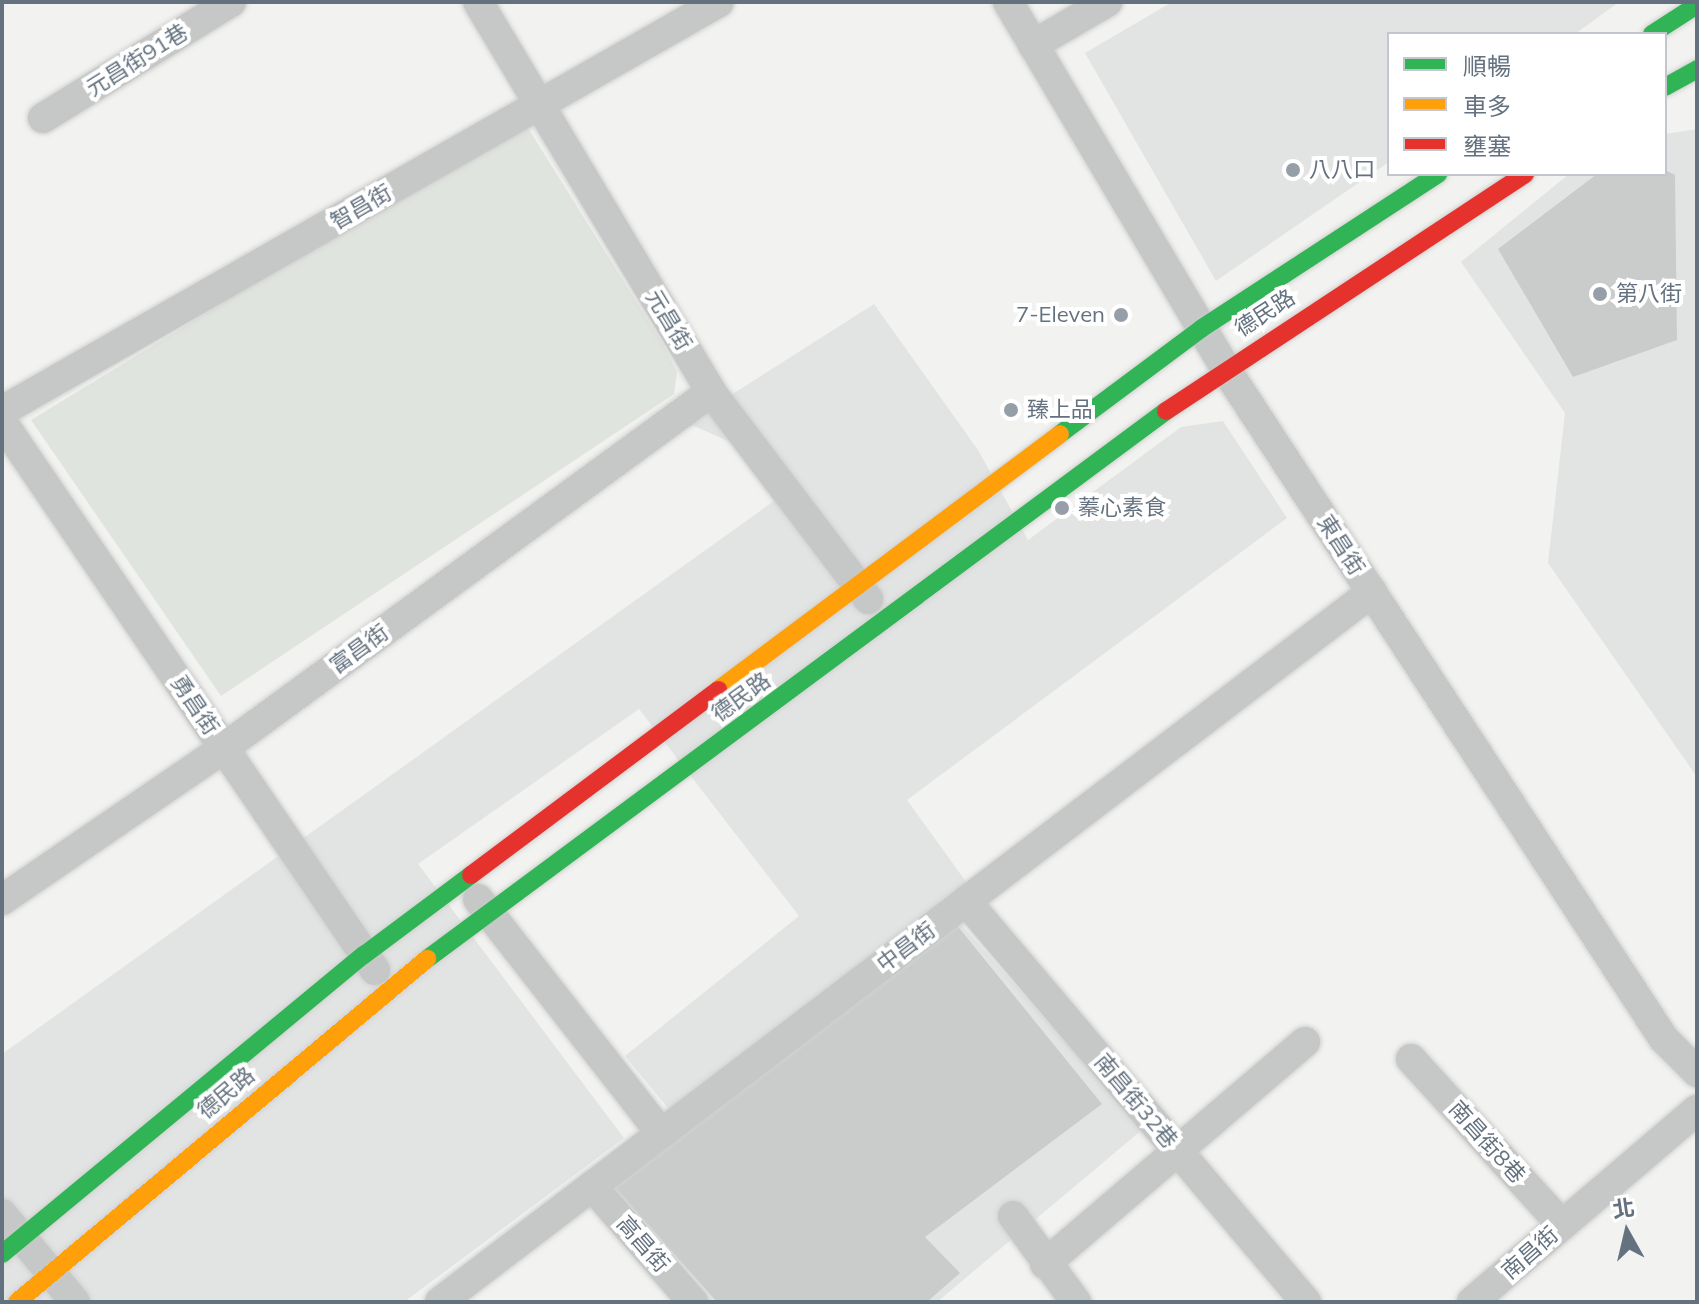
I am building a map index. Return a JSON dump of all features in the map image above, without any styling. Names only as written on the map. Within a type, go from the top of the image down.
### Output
[{"type":"street","name":"元昌街91巷","points":[[43,118],[231,2]]},
{"type":"street","name":"元昌街","points":[[478,2],[711,392],[884,621]]},
{"type":"street","name":"智昌街","points":[[2,411],[719,2]]},
{"type":"street","name":"東昌街","points":[[1008,2],[1225,368],[1664,1039],[1697,1072]]},
{"type":"street","points":[[1033,45],[1107,2]]},
{"type":"street","points":[[1655,32],[1692,5],[1697,29]]},
{"type":"street","points":[[1667,86],[1697,69]]},
{"type":"street","name":"德民路","points":[[11,1246],[364,955],[1202,328],[1435,176]]},
{"type":"street","name":"德民路","points":[[17,1302],[387,988],[1225,368],[1522,176]]},
{"type":"street","name":"富昌街","points":[[2,900],[224,748],[711,392]]},
{"type":"street","name":"勇昌街","points":[[2,422],[387,988]]},
{"type":"street","name":"中昌街","points":[[440,1302],[1372,592]]},
{"type":"street","points":[[464,881],[661,1133]]},
{"type":"street","name":"南昌街32巷","points":[[966,901],[1306,1302]]},
{"type":"street","points":[[1045,1264],[1305,1042]]},
{"type":"street","name":"南昌街8巷","points":[[1411,1059],[1562,1225]]},
{"type":"street","name":"南昌街","points":[[1472,1302],[1697,1110]]},
{"type":"street","name":"高昌街","points":[[592,1186],[693,1302]]},
{"type":"street","points":[[2,1214],[11,1246],[50,1273],[75,1302]]},
{"type":"street","points":[[1013,1216],[1045,1264],[1076,1302]]},
{"type":"shaded area","points":[[1172,2],[1619,2],[1578,32],[1387,32],[1387,163],[1216,281],[1085,53]]},
{"type":"shaded area","points":[[523,120],[662,343],[677,372],[674,394],[221,696],[31,420]]},
{"type":"shaded area","points":[[1697,129],[1697,777],[1548,563],[1565,413],[1461,262],[1567,176],[1667,176],[1667,134]]},
{"type":"shaded area","points":[[874,304],[978,450],[1028,540],[1181,427],[1223,421],[1287,518],[907,800],[967,883],[940,901],[1143,1129],[937,1302],[709,1302],[605,1192],[687,1131],[625,1056],[799,916],[639,709],[418,864],[624,1138],[404,1302],[2,1302],[2,1054],[774,501],[735,444],[687,423]]},
{"type":"building","name":"第八街","points":[[1667,171],[1675,175],[1677,340],[1573,377],[1498,249],[1594,176],[1667,176]]},
{"type":"building","points":[[951,918],[1102,1104],[925,1237],[960,1273],[927,1302],[717,1302],[608,1180]]},
{"type":"traffic: fast","points":[[1655,32],[1697,5]]},
{"type":"traffic: fast","points":[[1667,86],[1697,69]]},
{"type":"traffic: fast","points":[[1060,434],[1202,328],[1435,176]]},
{"type":"traffic: fast","points":[[427,959],[1166,411]]},
{"type":"traffic: fast","points":[[2,1254],[364,955],[471,875]]},
{"type":"traffic: slow","points":[[718,690],[1060,434]]},
{"type":"traffic: slow","points":[[17,1302],[427,959]]},
{"type":"traffic: jam","points":[[1166,411],[1522,176]]},
{"type":"traffic: jam","points":[[471,875],[718,690]]},
{"type":"place","name":"八八口","points":[[1293,170]]},
{"type":"place","name":"第八街","points":[[1600,294]]},
{"type":"place","name":"7-Eleven","points":[[1121,315]]},
{"type":"place","name":"臻上品","points":[[1011,410]]},
{"type":"place","name":"蓁心素食","points":[[1062,508]]}]
